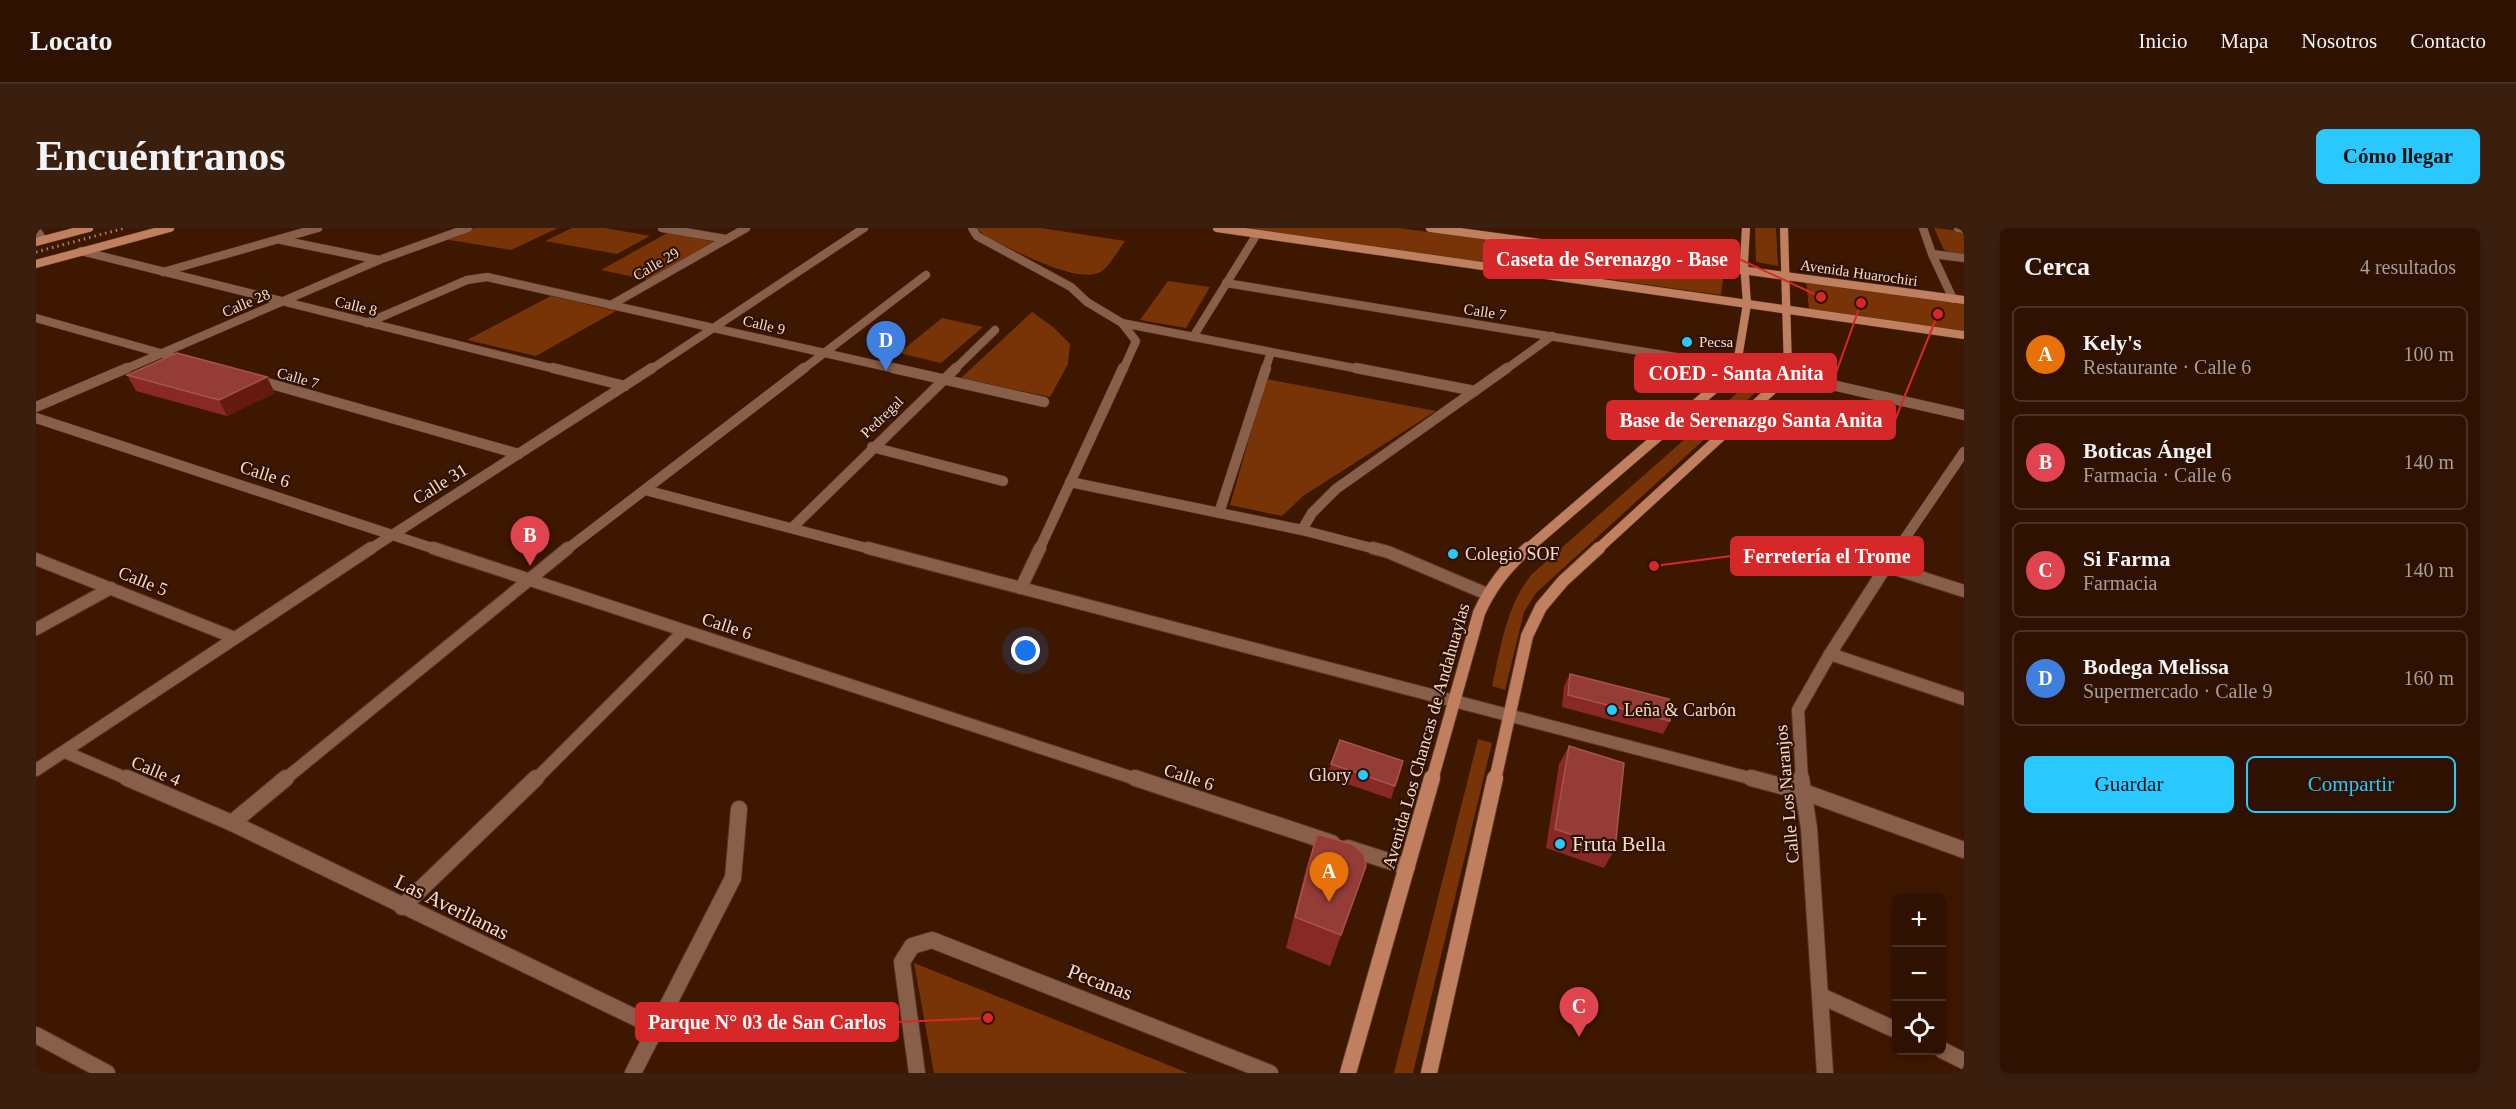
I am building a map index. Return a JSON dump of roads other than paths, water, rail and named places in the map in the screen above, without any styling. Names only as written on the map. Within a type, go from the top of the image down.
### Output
[{"type":"main road","points":[[40,241],[89,228]]},
{"type":"main road","points":[[36,264],[170,228]]},
{"type":"main road","points":[[1217,228],[1964,335]]},
{"type":"main road","name":"Avenida Huarochiri","points":[[1430,228],[1964,300]]},
{"type":"main road","points":[[1738,367],[1747,304],[1746,228]]},
{"type":"main road","points":[[1429,1073],[1527,636],[1541,607],[1563,580],[1788,375],[1784,228]]},
{"type":"main road","name":"Avenida Los Chancas de Andahuaylas","points":[[1348,1073],[1454,700],[1487,594],[1515,559],[1738,367]]},
{"type":"street","points":[[162,273],[318,228]]},
{"type":"street","name":"Calle 28","points":[[36,407],[379,260],[468,228]]},
{"type":"street","points":[[662,228],[726,239]]},
{"type":"street","name":"Calle 29","points":[[611,305],[746,228]]},
{"type":"street","name":"Calle 31","points":[[36,770],[391,535],[625,386],[864,228]]},
{"type":"street","points":[[972,228],[977,236],[1056,277],[1087,302],[1122,323],[1475,391]]},
{"type":"street","points":[[1923,228],[1932,254],[1953,299]]},
{"type":"street","points":[[1958,228],[1964,229]]},
{"type":"street","points":[[36,229],[40,241]]},
{"type":"street","points":[[1193,337],[1257,234]]},
{"type":"street","points":[[279,239],[379,260]]},
{"type":"street","name":"Calle 8","points":[[81,251],[162,273],[625,386]]},
{"type":"street","points":[[1932,254],[1964,258]]},
{"type":"street","points":[[232,823],[528,579],[926,275]]},
{"type":"street","name":"Calle 9","points":[[367,323],[467,280],[487,277],[1044,402]]},
{"type":"street","name":"Calle 7","points":[[1226,283],[1788,375],[1964,415]]},
{"type":"street","points":[[36,318],[195,363]]},
{"type":"street","points":[[1022,588],[1136,341],[1122,323]]},
{"type":"street","name":"Pedregal","points":[[792,528],[872,447],[994,330]]},
{"type":"street","points":[[1302,530],[1312,513],[1336,489],[1551,336]]},
{"type":"street","points":[[1219,513],[1271,352]]},
{"type":"street","name":"Calle 7","points":[[242,376],[519,454]]},
{"type":"street","name":"Calle 6","points":[[36,418],[1407,867]]},
{"type":"street","points":[[872,447],[1003,481]]},
{"type":"street","name":"Calle Los Naranjos","points":[[1825,1073],[1809,828],[1799,763],[1798,710],[1830,654],[1886,566],[1964,452]]},
{"type":"street","points":[[1070,482],[1302,530],[1388,552],[1487,594]]},
{"type":"street","points":[[645,490],[1454,700],[1508,717],[1804,792],[1964,850]]},
{"type":"street","name":"Calle 5","points":[[36,559],[235,638]]},
{"type":"street","points":[[1886,566],[1964,591]]},
{"type":"street","points":[[36,629],[111,588]]},
{"type":"street","points":[[402,907],[600,717],[684,630]]},
{"type":"street","points":[[1830,654],[1964,699]]},
{"type":"street","name":"Calle 4","points":[[65,752],[232,823]]},
{"type":"street","points":[[633,1073],[733,878],[739,809]]},
{"type":"street","name":"Las Averllanas","points":[[232,823],[402,907],[655,1027]]},
{"type":"street","name":"Pecanas","points":[[917,1073],[902,962],[912,946],[932,940],[1270,1073]]},
{"type":"street","points":[[1821,996],[1892,1028]]},
{"type":"street","points":[[36,1035],[107,1073]]},
{"type":"street","points":[[1946,1052],[1964,1061]]},
{"type":"railway","points":[[36,252],[125,228]]},
{"type":"place","name":"Caseta de Serenazgo - Base","points":[[1821,297]]},
{"type":"place","name":"COED - Santa Anita","points":[[1861,303]]},
{"type":"place","name":"Base de Serenazgo Santa Anita","points":[[1938,314]]},
{"type":"place","name":"Pecsa","points":[[1687,342]]},
{"type":"place","name":"Bodega Melissa","points":[[886,371]]},
{"type":"place","name":"Colegio SOF","points":[[1453,554]]},
{"type":"place","name":"Boticas Ángel","points":[[530,566]]},
{"type":"place","name":"Ferretería el Trome","points":[[1654,566]]},
{"type":"place","name":"Leña & Carbón","points":[[1612,710]]},
{"type":"place","name":"Glory","points":[[1363,775]]},
{"type":"place","name":"Fruta Bella","points":[[1560,844]]},
{"type":"place","name":"Kely's","points":[[1329,902]]},
{"type":"place","name":"Parque N° 03 de San Carlos","points":[[988,1018]]},
{"type":"place","name":"Si Farma","points":[[1579,1037]]}]
